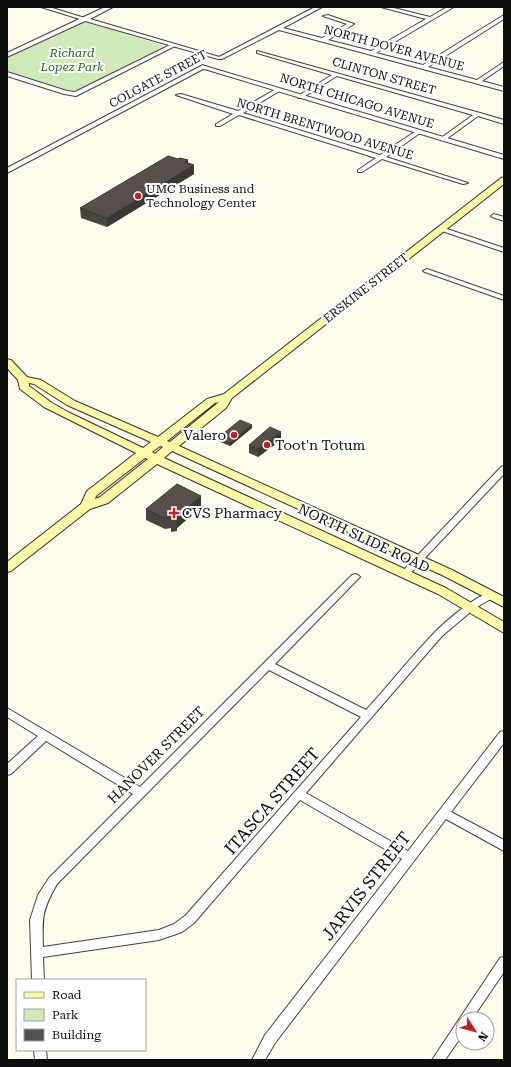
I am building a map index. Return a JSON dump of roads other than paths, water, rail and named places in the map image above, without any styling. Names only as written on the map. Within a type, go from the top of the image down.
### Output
[{"type":"main road","name":"ERSKINE STREET","points":[[7,568],[86,506],[104,500],[222,406],[228,396],[504,180]]},
{"type":"main road","name":"NORTH SLIDE ROAD","points":[[7,362],[23,378],[37,382],[71,403],[463,580],[504,604]]},
{"type":"main road","name":"NORTH SLIDE ROAD","points":[[23,378],[24,387],[55,410],[156,459],[442,591],[504,628]]},
{"type":"main road","name":"ERSKINE STREET","points":[[86,506],[91,494],[158,442],[211,401],[228,396]]},
{"type":"main road","points":[[289,520],[302,507]]},
{"type":"street","points":[[44,7],[220,58]]},
{"type":"street","points":[[7,55],[110,7]]},
{"type":"street","name":"COLGATE STREET","points":[[7,171],[319,7]]},
{"type":"street","points":[[384,7],[430,19]]},
{"type":"street","points":[[372,54],[451,7]]},
{"type":"street","points":[[323,40],[351,24],[326,16]]},
{"type":"street","points":[[424,68],[504,17]]},
{"type":"street","name":"NORTH DOVER AVENUE","points":[[279,28],[504,89]]},
{"type":"street","points":[[7,74],[72,94],[80,92],[174,45]]},
{"type":"street","name":"CLINTON STREET","points":[[259,52],[504,122]]},
{"type":"street","points":[[477,82],[504,64]]},
{"type":"street","name":"NORTH CHICAGO AVENUE","points":[[203,68],[504,157]]},
{"type":"street","points":[[300,96],[337,74]]},
{"type":"street","points":[[218,125],[278,90]]},
{"type":"street","name":"NORTH BRENTWOOD AVENUE","points":[[179,95],[465,183]]},
{"type":"street","points":[[443,139],[478,114]]},
{"type":"street","points":[[360,171],[418,132]]},
{"type":"street","points":[[494,216],[504,219]]},
{"type":"street","points":[[441,229],[504,250]]},
{"type":"street","points":[[427,271],[504,298]]},
{"type":"street","points":[[405,574],[504,469]]},
{"type":"street","name":"HANOVER STREET","points":[[38,979],[36,920],[42,899],[53,881],[355,578]]},
{"type":"street","name":"ITASCA STREET","points":[[37,953],[159,936],[178,928],[190,919],[300,795],[439,634],[471,607],[491,595]]},
{"type":"street","points":[[268,665],[368,716]]},
{"type":"street","points":[[7,712],[141,793]]},
{"type":"street","points":[[7,771],[45,735]]},
{"type":"street","name":"JARVIS STREET","points":[[258,1060],[270,1039],[504,735]]},
{"type":"street","points":[[300,795],[409,858]]},
{"type":"street","points":[[444,813],[504,846]]},
{"type":"street","points":[[470,1011],[504,962]]},
{"type":"street","points":[[438,1060],[455,1035]]},
{"type":"place","name":"UMC Business and Technology Center","points":[[138,196]]},
{"type":"place","name":"Valero","points":[[234,435]]},
{"type":"place","name":"Toot'n Totum","points":[[267,445]]},
{"type":"place","name":"CVS Pharmacy","points":[[174,513]]},
{"type":"park label","name":"Richard Lopez Park","points":[[72,60]]}]
